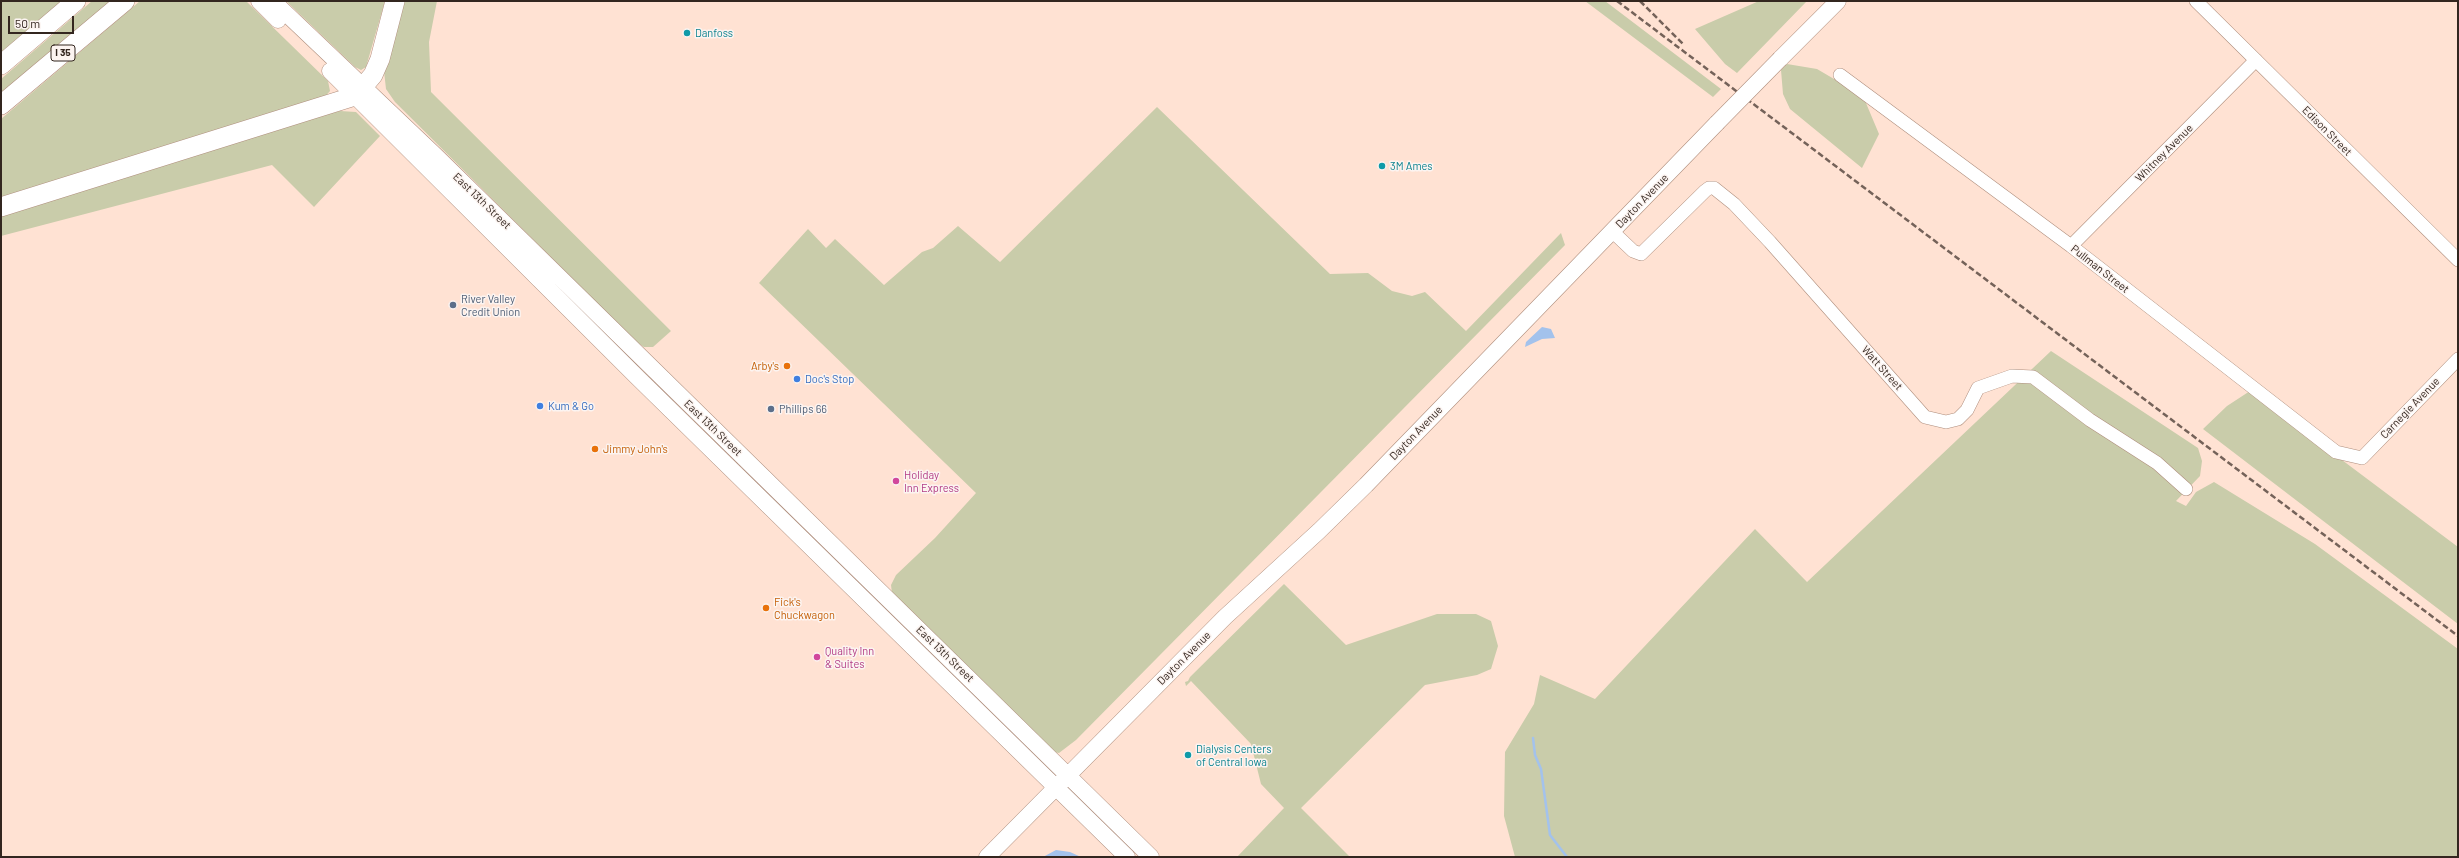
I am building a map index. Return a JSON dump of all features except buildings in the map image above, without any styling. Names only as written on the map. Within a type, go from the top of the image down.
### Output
[{"type":"highway","points":[[1,65],[76,1]]},
{"type":"highway","name":"I 35","points":[[1,105],[125,1]]},
{"type":"highway","points":[[1,206],[360,92],[373,75],[380,59],[395,1]]},
{"type":"main road","name":"East 13th Street","points":[[259,1],[360,92],[442,161],[1151,857]]},
{"type":"main road","name":"East 13th Street","points":[[274,1],[360,92],[638,378],[1128,857]]},
{"type":"main road","name":"Dayton Avenue","points":[[987,857],[1225,617],[1319,531],[1366,485],[1613,232],[1717,123],[1838,1]]},
{"type":"street","name":"Edison Street","points":[[2196,1],[2458,260]]},
{"type":"street","name":"Whitney Avenue","points":[[2071,246],[2256,60]]},
{"type":"street","name":"Pullman Street","points":[[1840,75],[2071,246],[2336,452],[2362,458]]},
{"type":"street","name":"Watt Street","points":[[1613,232],[1633,251],[1641,254],[1705,191],[1709,188],[1714,188],[1734,204],[1770,242],[1925,416],[1946,422],[1958,419],[1967,410],[1978,388],[2012,376],[2033,377],[2090,420],[2157,463],[2186,489]]},
{"type":"street","name":"Carnegie Avenue","points":[[2362,458],[2458,359]]},
{"type":"green space","points":[[1,1],[65,1],[1,54]]},
{"type":"green space","points":[[92,1],[114,1],[1,97],[1,79]]},
{"type":"green space","points":[[140,1],[246,1],[328,81],[330,91],[323,99],[1,200],[1,119]]},
{"type":"green space","points":[[286,1],[385,1],[366,67],[361,70],[355,67]]},
{"type":"green space","points":[[403,1],[437,1],[429,42],[431,92],[671,331],[653,347],[644,347],[635,341],[395,102],[386,89],[384,71]]},
{"type":"green space","points":[[1585,1],[1605,1],[1721,89],[1713,97]]},
{"type":"green space","points":[[1759,1],[1807,1],[1737,73],[1725,64],[1695,29]]},
{"type":"green space","points":[[1787,64],[1817,69],[1863,96],[1879,134],[1862,168],[1790,109],[1783,94],[1781,70]]},
{"type":"green space","points":[[1157,107],[1330,274],[1368,273],[1392,291],[1412,296],[1425,292],[1466,331],[1561,233],[1565,245],[1076,740],[1059,753],[1054,752],[892,593],[891,585],[896,575],[935,538],[976,493],[759,283],[808,229],[826,248],[835,239],[884,285],[922,252],[933,248],[958,226],[1000,262]]},
{"type":"green space","points":[[340,111],[356,112],[380,136],[314,207],[272,165],[1,236],[1,212],[246,135]]},
{"type":"green space","points":[[2051,351],[2198,448],[2202,461],[2200,476],[2176,501],[2186,506],[2196,492],[2214,482],[2315,544],[2458,649],[2458,857],[1515,857],[1504,816],[1505,752],[1534,704],[1540,675],[1595,699],[1755,529],[1807,582]]},
{"type":"green space","points":[[2250,391],[2458,547],[2458,624],[2203,429],[2227,406]]},
{"type":"green space","points":[[1284,584],[1346,645],[1437,614],[1476,614],[1491,621],[1498,646],[1491,669],[1477,675],[1425,685],[1301,808],[1350,857],[1237,857],[1284,808],[1261,784],[1251,744],[1191,681],[1186,686],[1185,682],[1188,681],[1190,677]]},
{"type":"water","points":[[1542,327],[1551,329],[1555,338],[1542,339],[1525,347],[1526,342]]},
{"type":"water","points":[[1056,850],[1070,852],[1081,857],[1043,857]]},
{"type":"waterway","points":[[1533,738],[1535,755],[1541,769],[1550,835],[1567,857]]},
{"type":"railway","points":[[1617,1],[2458,636]]},
{"type":"railway","points":[[1640,1],[1683,44]]},
{"type":"place","name":"Danfoss","points":[[687,33]]},
{"type":"place","name":"3M Ames","points":[[1382,166]]},
{"type":"place","name":"River Valley Credit Union","points":[[453,305]]},
{"type":"place","name":"Arby's","points":[[787,366]]},
{"type":"place","name":"Doc's Stop","points":[[797,379]]},
{"type":"place","name":"Kum & Go","points":[[540,406]]},
{"type":"place","name":"Phillips 66","points":[[771,409]]},
{"type":"place","name":"Jimmy John's","points":[[595,449]]},
{"type":"place","name":"Holiday Inn Express","points":[[896,481]]},
{"type":"place","name":"Fick's Chuckwagon","points":[[766,608]]},
{"type":"place","name":"Quality Inn & Suites","points":[[817,657]]},
{"type":"place","name":"Dialysis Centers of Central Iowa","points":[[1188,755]]}]
